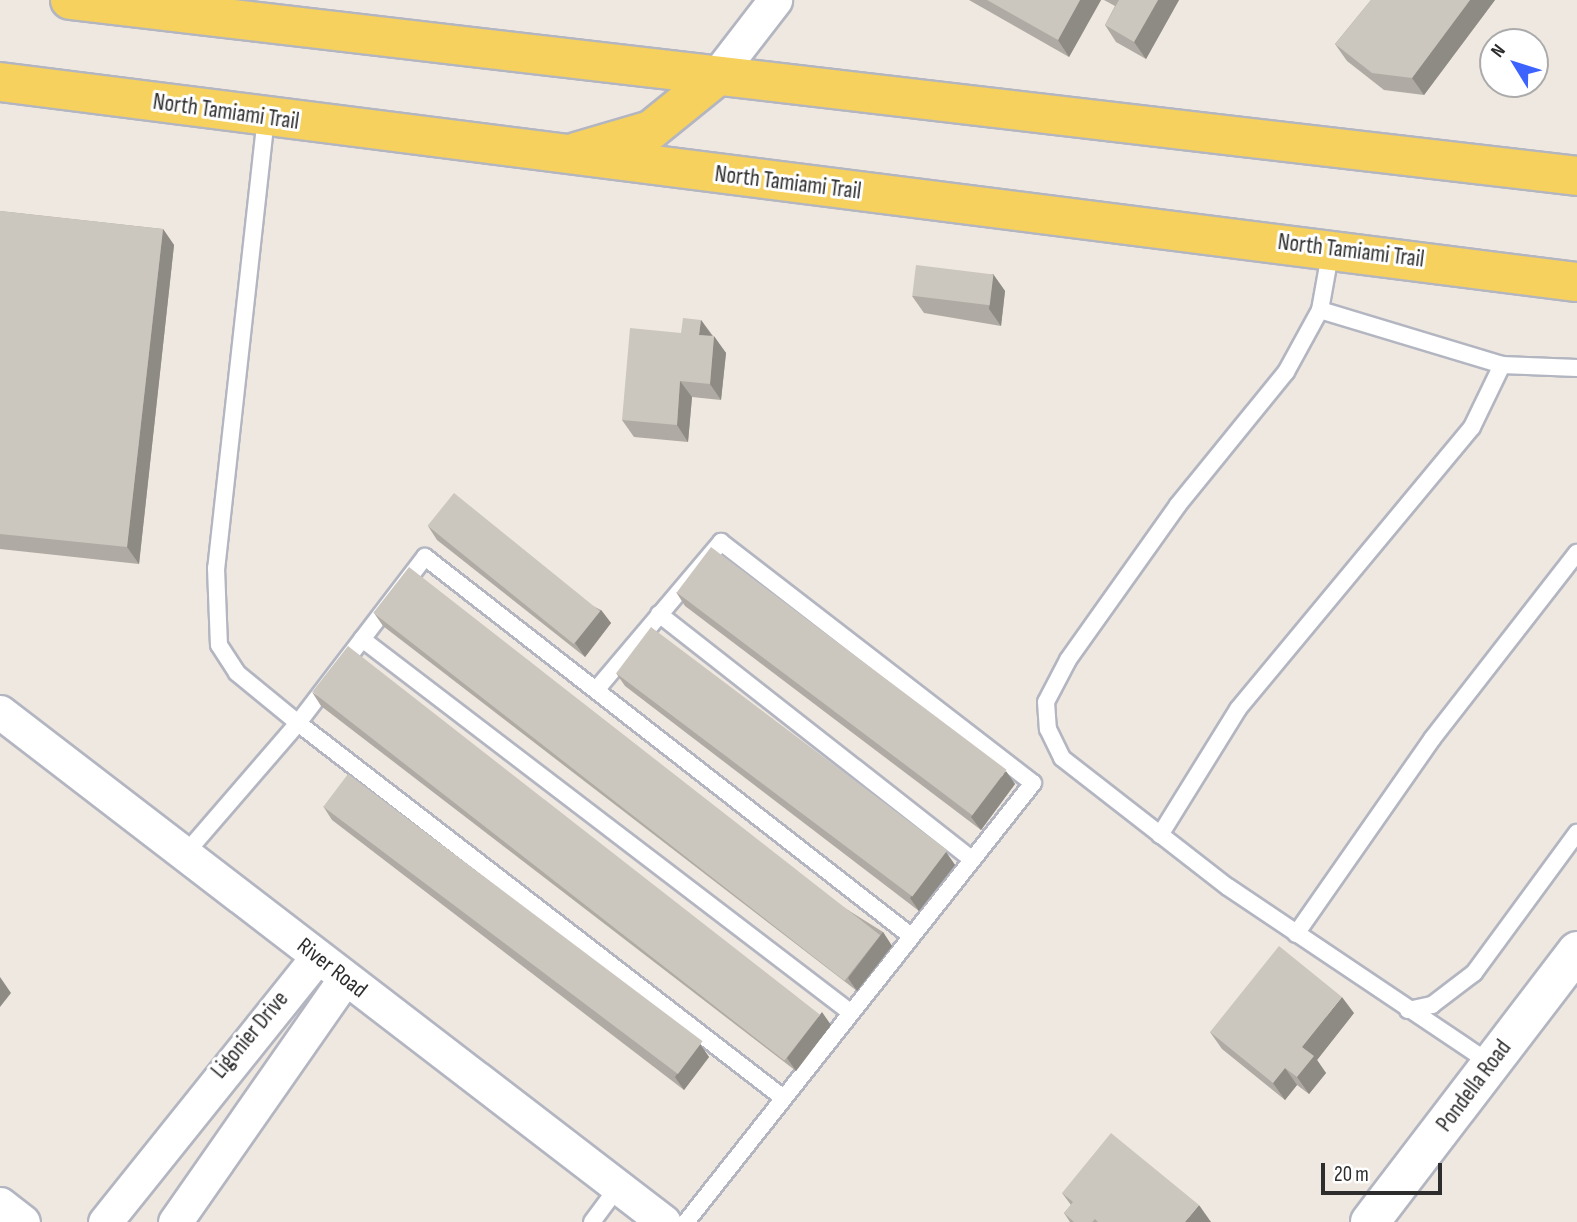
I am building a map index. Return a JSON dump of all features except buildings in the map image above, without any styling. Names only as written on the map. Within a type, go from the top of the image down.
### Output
[{"type":"main road","points":[[70,0],[714,79],[1577,176]]},
{"type":"main road","points":[[557,156],[651,130],[714,79]]},
{"type":"main road","name":"North Tamiami Trail","points":[[0,82],[557,156],[1331,248],[1577,282]]},
{"type":"main road","name":"Pondella Road","points":[[1370,1222],[1577,951]]},
{"type":"street","points":[[714,79],[775,0]]},
{"type":"street","name":"River Road","points":[[0,712],[664,1222]]},
{"type":"street","name":"Ligonier Drive","points":[[105,1222],[185,1116],[317,957]]},
{"type":"street","name":"Ligonier Drive","points":[[176,1222],[345,978]]},
{"type":"street","points":[[185,1116],[228,1146]]},
{"type":"street","points":[[0,1204],[23,1222]]},
{"type":"lane","points":[[266,117],[216,568],[219,645],[237,673],[298,723],[782,1097]]},
{"type":"lane","points":[[1331,248],[1320,310],[1286,372],[1178,505],[1068,660],[1046,702],[1048,729],[1062,758],[1160,835],[1296,934],[1491,1064]]},
{"type":"lane","points":[[1320,310],[1502,365],[1577,368]]},
{"type":"lane","points":[[1160,835],[1238,709],[1472,427],[1502,365]]},
{"type":"lane","points":[[596,690],[721,542],[1033,783],[685,1222]]},
{"type":"lane","points":[[1296,934],[1432,739],[1577,553]]},
{"type":"lane","points":[[185,854],[298,723],[425,557],[911,936]]},
{"type":"lane","points":[[659,614],[972,859]]},
{"type":"lane","points":[[362,639],[850,1012]]},
{"type":"lane","points":[[1408,1010],[1456,992],[1577,833]]},
{"type":"lane","points":[[592,1222],[618,1187]]}]
